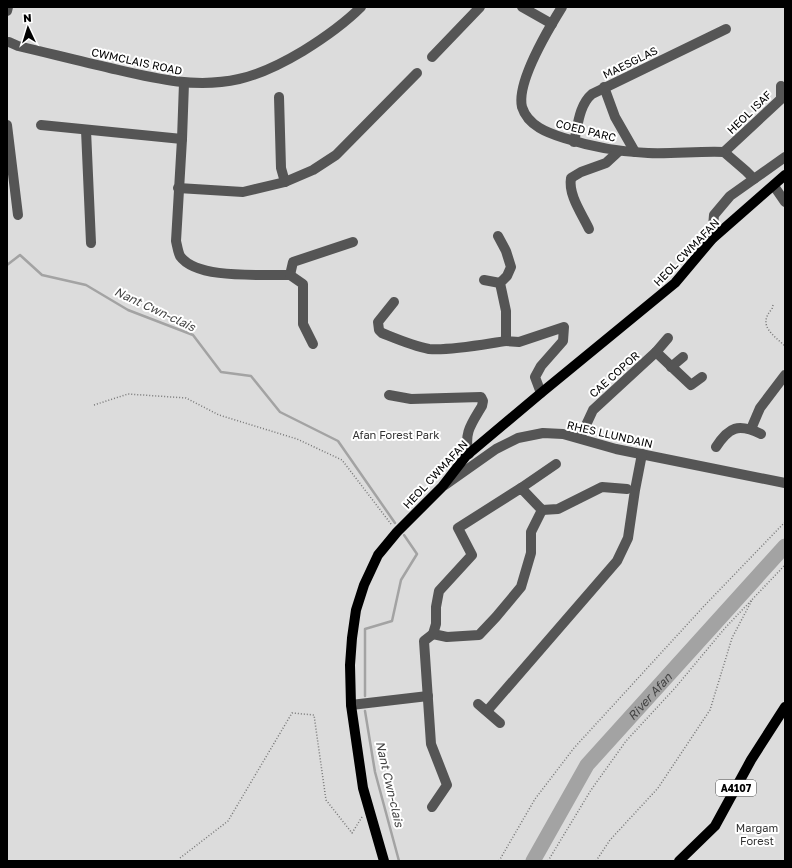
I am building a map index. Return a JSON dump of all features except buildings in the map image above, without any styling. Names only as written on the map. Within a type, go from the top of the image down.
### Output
[{"type":"main road","name":"HEOL CWMAFAN","points":[[384,861],[363,788],[351,705],[350,665],[356,610],[364,585],[378,555],[396,532],[442,487],[469,454],[675,283],[712,239],[785,175]]},
{"type":"main road","name":"A4107","points":[[679,861],[715,826],[751,760],[785,707]]},
{"type":"street","points":[[7,11],[8,7]]},
{"type":"street","name":"CWMCLAIS ROAD","points":[[8,41],[18,46],[159,79],[184,83],[223,81],[239,79],[257,74],[285,62],[325,37],[348,20],[361,7]]},
{"type":"street","points":[[432,57],[480,7]]},
{"type":"street","points":[[522,7],[552,24]]},
{"type":"street","name":"COED PARC","points":[[562,7],[526,74],[522,93],[522,106],[526,116],[535,125],[547,133],[596,148],[648,153],[724,152]]},
{"type":"street","name":"MAESGLAS","points":[[574,142],[582,107],[592,94],[726,29]]},
{"type":"street","points":[[178,188],[243,192],[285,182],[313,170],[336,155],[417,73]]},
{"type":"street","points":[[184,83],[176,241],[180,255],[193,266],[216,273],[290,275],[303,284],[303,324],[314,344]]},
{"type":"street","name":"HEOL ISAF","points":[[724,152],[781,99],[781,86]]},
{"type":"street","points":[[604,87],[615,117],[635,152]]},
{"type":"street","points":[[279,98],[281,168],[285,182]]},
{"type":"street","points":[[7,125],[9,153],[18,215]]},
{"type":"street","points":[[41,125],[182,140]]},
{"type":"street","points":[[86,130],[91,243]]},
{"type":"street","points":[[589,229],[572,193],[570,185],[571,178],[581,172],[606,163],[619,151]]},
{"type":"street","points":[[724,152],[754,179]]},
{"type":"street","points":[[712,239],[714,215],[730,196],[785,157]]},
{"type":"street","points":[[774,186],[785,202]]},
{"type":"street","points":[[498,236],[506,251],[511,267],[507,276],[500,283]]},
{"type":"street","points":[[290,275],[293,262],[353,242]]},
{"type":"street","points":[[484,280],[500,283]]},
{"type":"street","points":[[500,283],[506,311],[506,341]]},
{"type":"street","points":[[394,302],[378,322],[379,330],[382,333],[430,349],[506,341],[519,342],[564,327],[563,341],[541,366],[535,377],[541,393]]},
{"type":"street","name":"CAE COPOR","points":[[580,438],[593,410],[656,352],[668,338]]},
{"type":"street","name":"CAE COPOR","points":[[656,352],[691,386],[702,377]]},
{"type":"street","points":[[671,367],[683,357]]},
{"type":"street","points":[[746,429],[785,376]]},
{"type":"street","points":[[389,395],[411,399],[481,397],[483,401],[482,406],[467,434],[466,444],[469,454]]},
{"type":"street","points":[[716,447],[725,434],[734,429],[746,429],[761,434]]},
{"type":"street","name":"RHES LLUNDAIN","points":[[442,487],[496,449],[518,438],[543,433],[563,434],[616,449],[785,483]]},
{"type":"street","points":[[487,711],[617,561],[628,538],[642,454]]},
{"type":"street","points":[[432,806],[447,785],[431,744],[424,641],[433,634],[436,624],[436,607],[439,591],[472,555],[458,528],[556,464]]},
{"type":"street","points":[[521,488],[542,510],[558,509],[602,487],[627,489]]},
{"type":"street","points":[[433,634],[447,637],[479,635],[496,617],[521,587],[531,553],[531,532],[542,510]]},
{"type":"street","points":[[351,705],[428,696]]},
{"type":"street","points":[[478,704],[500,723]]},
{"type":"path","points":[[772,305],[772,309],[767,314],[765,319],[766,325],[768,330],[785,346]]},
{"type":"path","points":[[94,405],[128,394],[186,398],[219,415],[296,439],[342,460],[396,532]]},
{"type":"path","points":[[499,861],[535,800],[574,748],[705,605],[785,522]]},
{"type":"path","points":[[548,861],[591,790],[626,741],[675,688],[725,628],[785,566]]},
{"type":"path","points":[[596,861],[610,840],[658,788],[710,710],[732,638],[753,598]]},
{"type":"path","points":[[180,858],[228,821],[292,713],[314,715],[326,800],[352,833],[368,808]]},
{"type":"green space","name":"Afan Forest Park","points":[[7,7],[785,7],[785,861],[7,861]]},
{"type":"waterway","name":"Nant Cwn-clais","points":[[7,265],[20,255],[42,275],[86,285],[128,310],[193,335],[221,372],[251,376],[280,412],[338,441],[395,523]]},
{"type":"waterway","name":"Nant Cwn-clais","points":[[365,696],[365,629],[392,621],[401,580],[417,554],[404,535]]},
{"type":"waterway","name":"River Afan","points":[[533,861],[587,765],[785,546]]},
{"type":"waterway","name":"Nant Cwn-clais","points":[[365,711],[375,772],[399,861]]},
{"type":"park label","name":"Margam Forest","points":[[757,833]]}]
